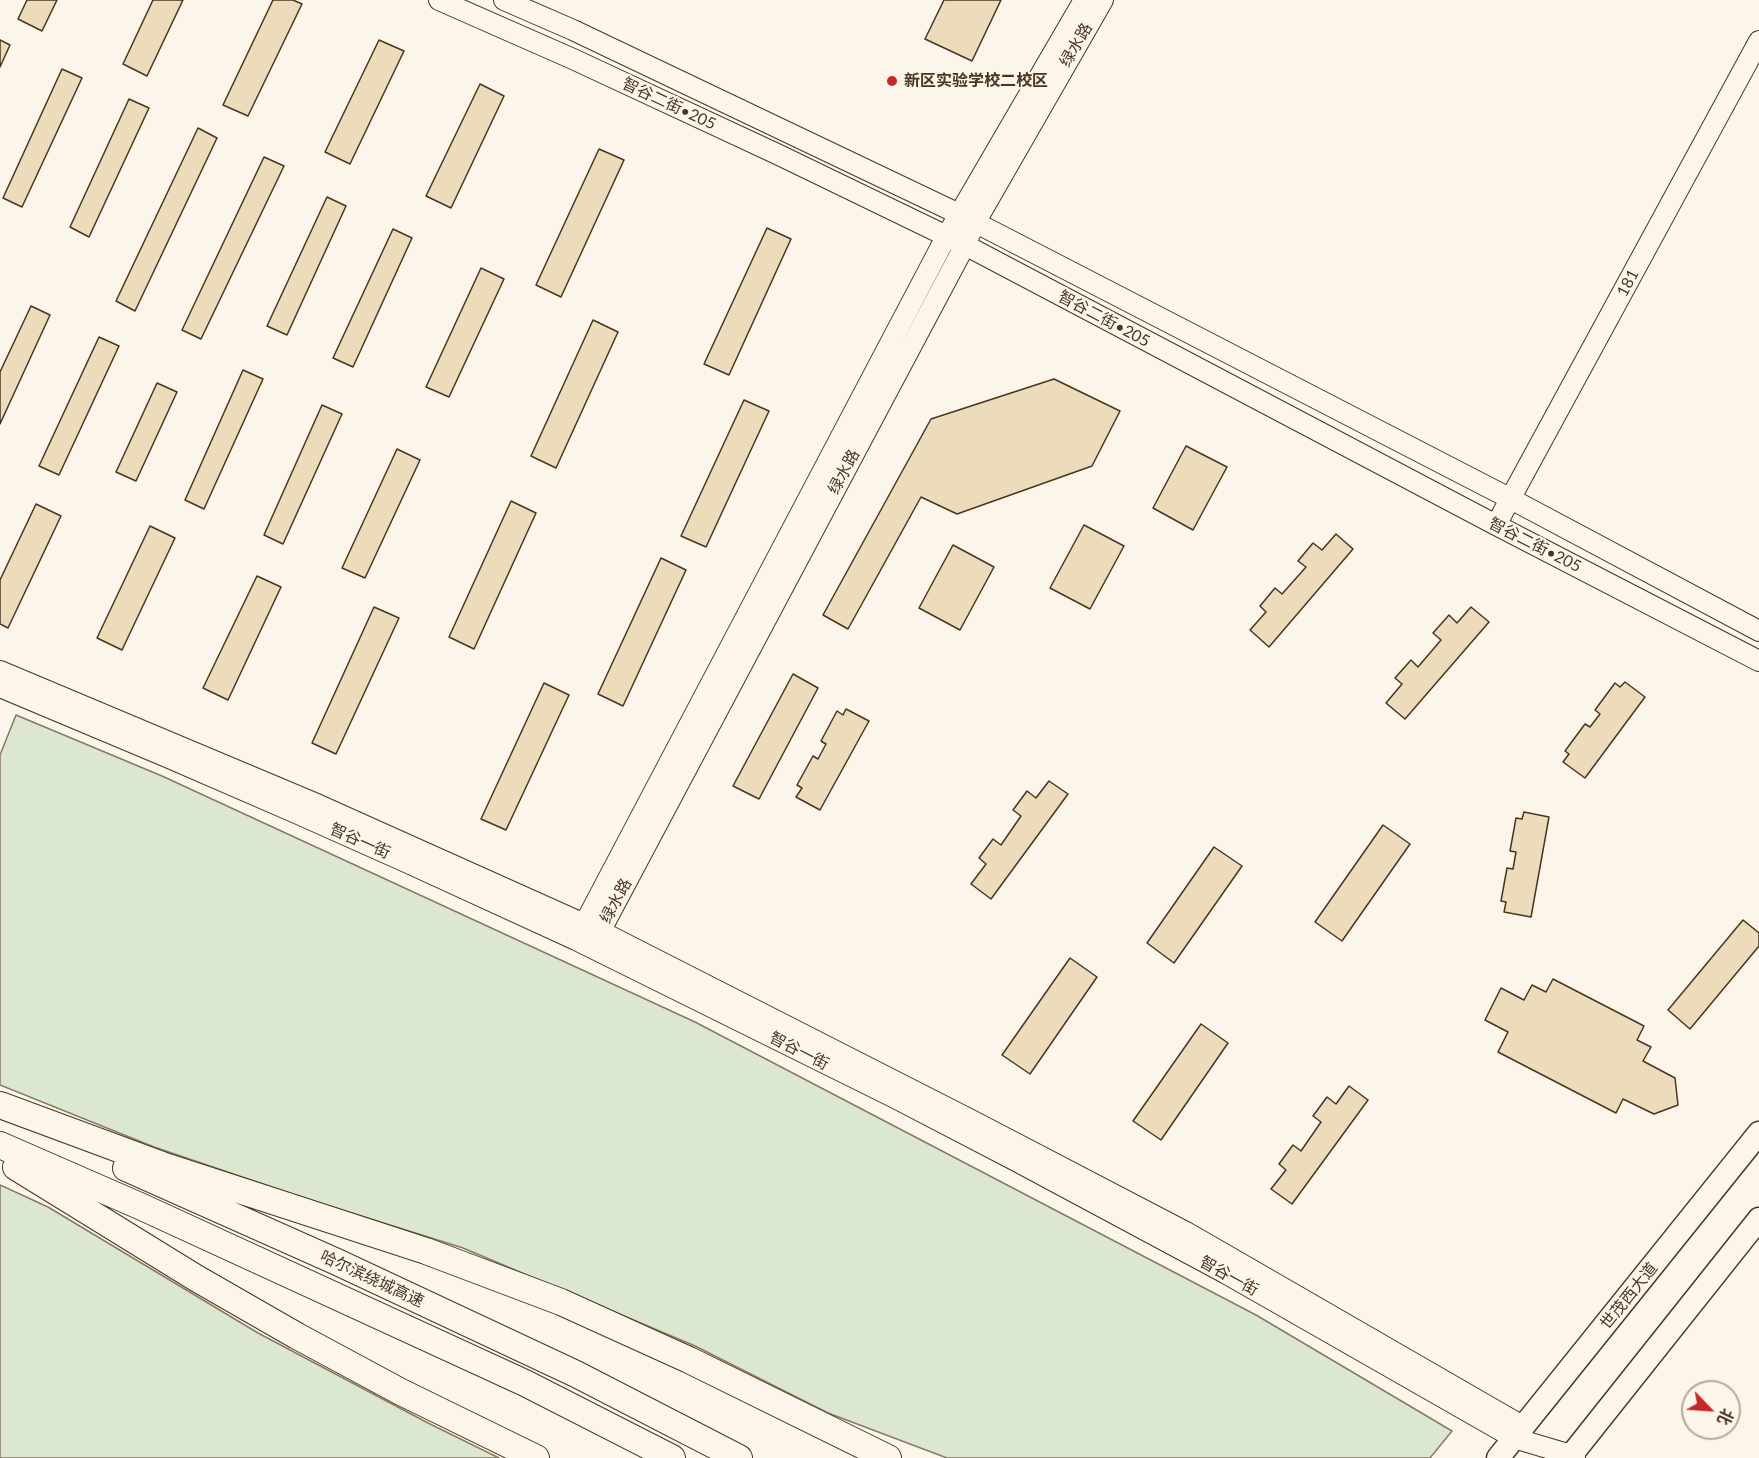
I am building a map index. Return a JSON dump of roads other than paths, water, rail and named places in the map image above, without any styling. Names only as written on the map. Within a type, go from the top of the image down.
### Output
[{"type":"highway","points":[[0,1105],[162,1165],[426,1251],[561,1302],[689,1360],[888,1458]]},
{"type":"highway","name":"哈尔滨绕城高速","points":[[0,1112],[326,1257],[554,1364],[739,1458]]},
{"type":"highway","name":"哈尔滨绕城高速","points":[[0,1145],[153,1212],[525,1383],[672,1458]]},
{"type":"highway","points":[[0,1158],[287,1331],[401,1392],[536,1458]]},
{"type":"main road","name":"智谷二街•205","points":[[439,0],[584,64],[965,245],[1759,661]]},
{"type":"main road","name":"智谷二街•205","points":[[504,0],[573,30],[967,218],[1510,499],[1759,631]]},
{"type":"main road","name":"绿水路","points":[[588,936],[965,245],[967,218],[1084,0]]},
{"type":"main road","name":"绿水路","points":[[588,936],[946,237],[967,218],[1103,0]]},
{"type":"main road","name":"181","points":[[1496,525],[1759,41]]},
{"type":"main road","name":"智谷一街","points":[[0,670],[319,805],[975,1122],[1186,1232],[1519,1432],[1571,1457]]},
{"type":"main road","name":"智谷一街","points":[[0,687],[588,936]]},
{"type":"main road","name":"世茂西大道","points":[[1498,1458],[1759,1133]]},
{"type":"main road","points":[[1571,1457],[1759,1219]]},
{"type":"place","name":"新区实验学校二校区","points":[[892,81]]}]
